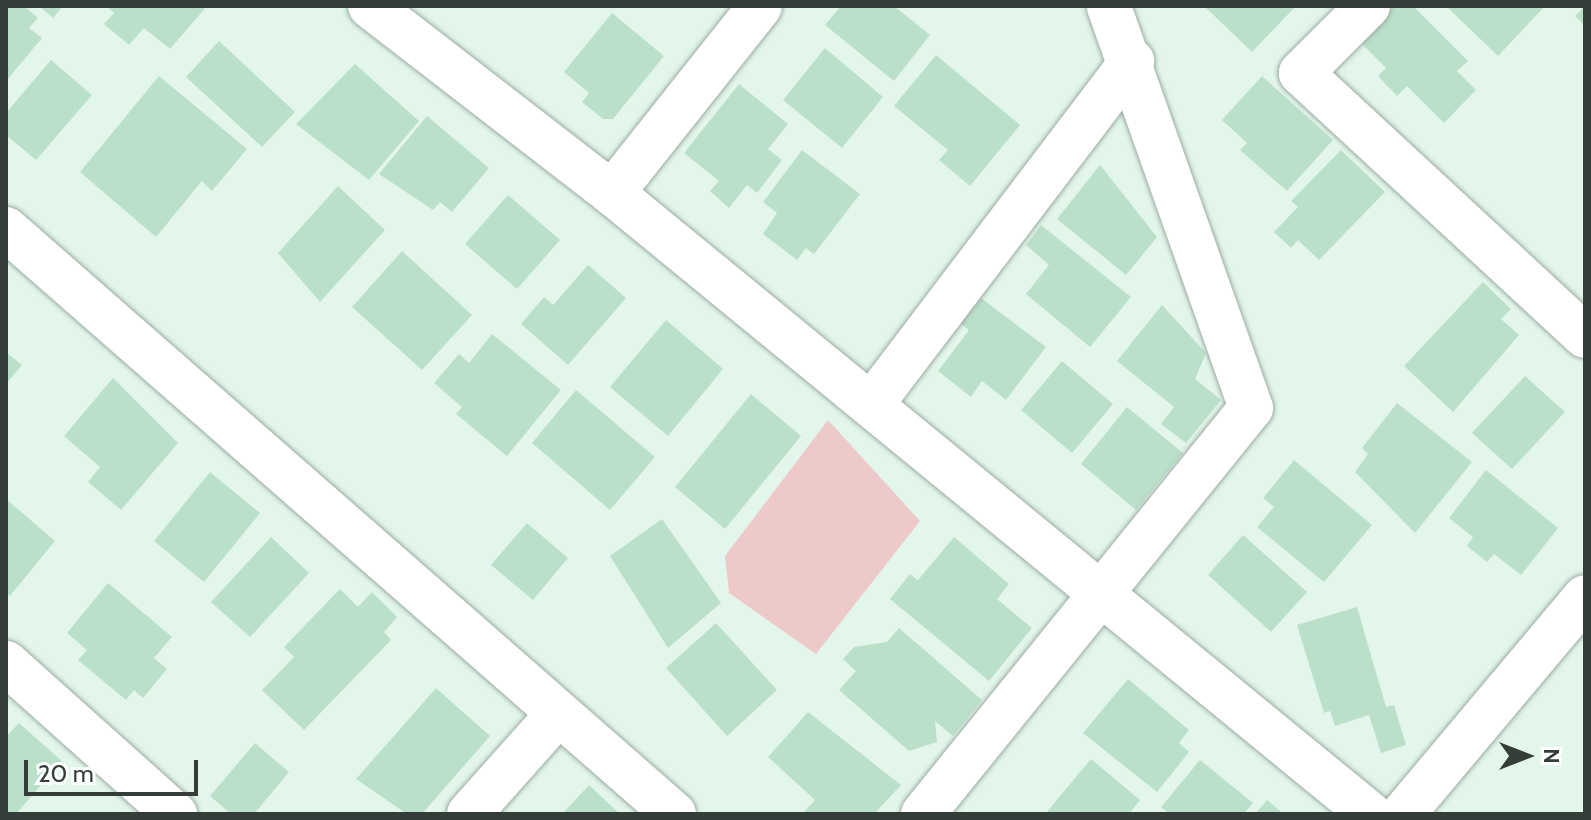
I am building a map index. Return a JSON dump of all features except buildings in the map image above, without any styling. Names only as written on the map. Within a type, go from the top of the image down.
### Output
[{"type":"street","points":[[370,6],[612,193],[1106,594],[1397,813],[1585,597]]},
{"type":"street","points":[[612,193],[760,6]]},
{"type":"street","points":[[923,814],[1106,594],[1251,408],[1132,61],[1109,6]]},
{"type":"street","points":[[1368,6],[1301,73],[1585,336]]},
{"type":"street","points":[[871,405],[1132,61]]},
{"type":"street","points":[[6,229],[674,814]]},
{"type":"street","points":[[6,663],[175,814]]},
{"type":"street","points":[[469,814],[558,714]]},
{"type":"shaded area","points":[[828,420],[920,521],[816,654],[729,593],[725,556]]}]
